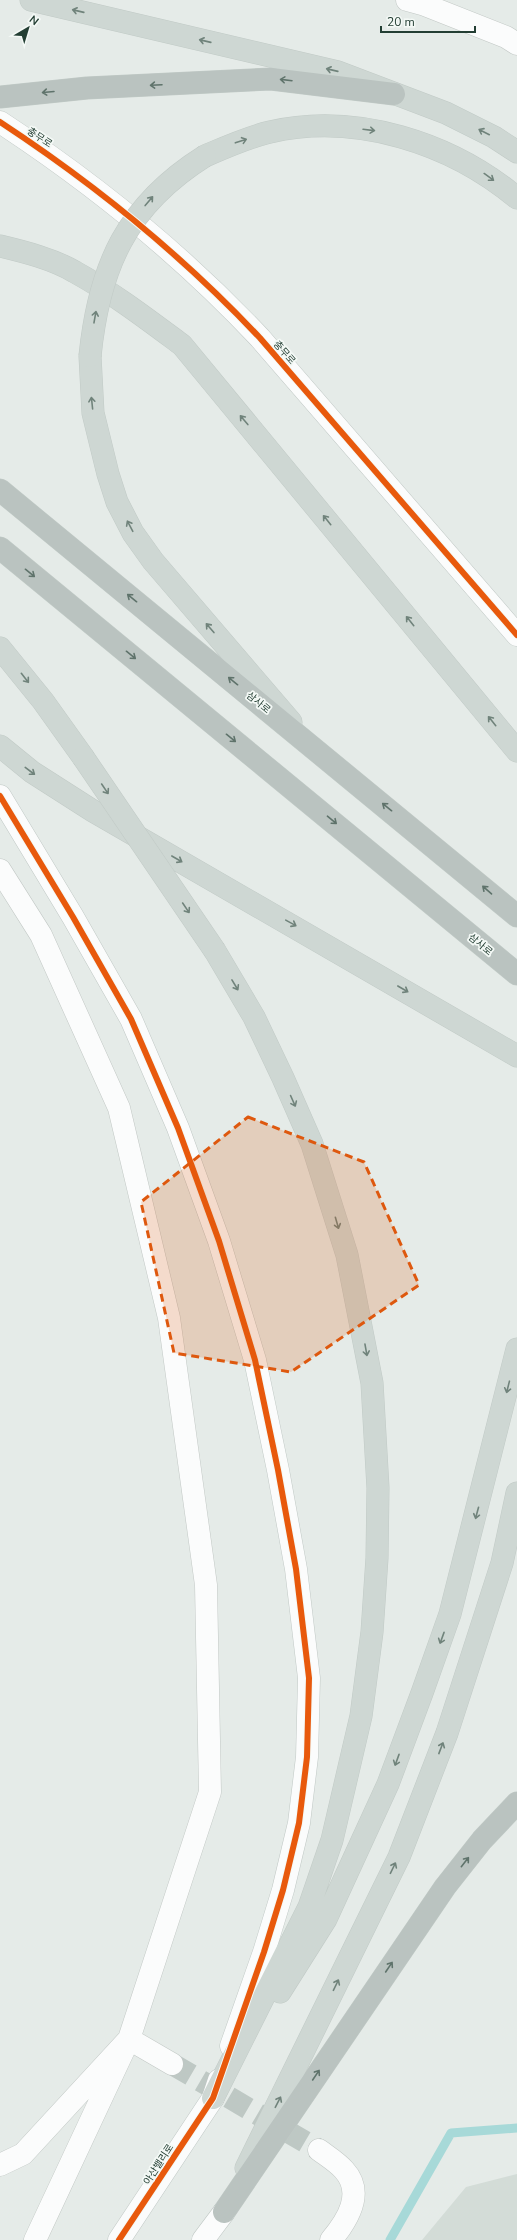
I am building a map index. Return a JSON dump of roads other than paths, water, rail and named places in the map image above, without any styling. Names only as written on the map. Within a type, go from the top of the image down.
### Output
[{"type":"highway","points":[[0,97],[87,88],[271,79],[394,94]]},
{"type":"highway","name":"삼사로","points":[[0,490],[517,916]]},
{"type":"highway","name":"삼사로","points":[[0,548],[517,974]]},
{"type":"highway","points":[[224,2212],[445,1887],[482,1840],[517,1802]]},
{"type":"main road","points":[[31,0],[338,72],[446,113],[494,137],[517,152]]},
{"type":"main road","points":[[308,743],[152,561],[133,533],[117,502],[108,474],[93,413],[90,356],[96,308],[104,277],[126,232],[159,189],[179,172],[205,156],[237,142],[271,132],[306,127],[348,128],[382,132],[414,141],[454,157],[484,173],[517,198]]},
{"type":"main road","points":[[0,246],[30,254],[74,271],[130,306],[182,345],[517,751]]},
{"type":"main road","points":[[0,648],[43,701],[83,757],[215,951],[254,1017],[312,1144],[332,1205],[346,1255],[372,1383],[378,1488],[377,1558],[372,1632],[361,1716],[332,1840],[309,1907],[213,2098]]},
{"type":"main road","points":[[0,746],[32,772],[93,811],[296,926],[517,1056]]},
{"type":"main road","points":[[213,2098],[326,1919],[388,1784],[450,1614],[517,1349]]},
{"type":"main road","points":[[224,2212],[399,1857],[447,1733],[483,1622],[502,1563],[517,1493]]},
{"type":"street","points":[[406,0],[425,5],[506,37],[517,44]]},
{"type":"street","name":"충무로","points":[[0,122],[60,161],[120,206],[183,260],[219,294],[266,344],[517,634]]},
{"type":"street","name":"아산밸리로","points":[[0,796],[74,917],[130,1019],[178,1128],[219,1241],[255,1360],[278,1470],[296,1569],[309,1678],[306,1757],[299,1823],[283,1890],[264,1952],[213,2098],[119,2240]]},
{"type":"street","points":[[0,870],[41,935],[119,1108],[169,1318],[206,1585],[210,1792],[129,2039],[35,2240]]},
{"type":"street","points":[[129,2039],[172,2064]]},
{"type":"street","points":[[0,2165],[23,2154],[129,2039]]},
{"type":"street","points":[[319,2150],[345,2171],[351,2186],[354,2203],[347,2219],[331,2240]]},
{"type":"street","points":[[203,2240],[224,2212]]},
{"type":"waterway","points":[[390,2240],[451,2133],[517,2128]]},
{"type":"tunnel","points":[[172,2064],[319,2150]]}]
